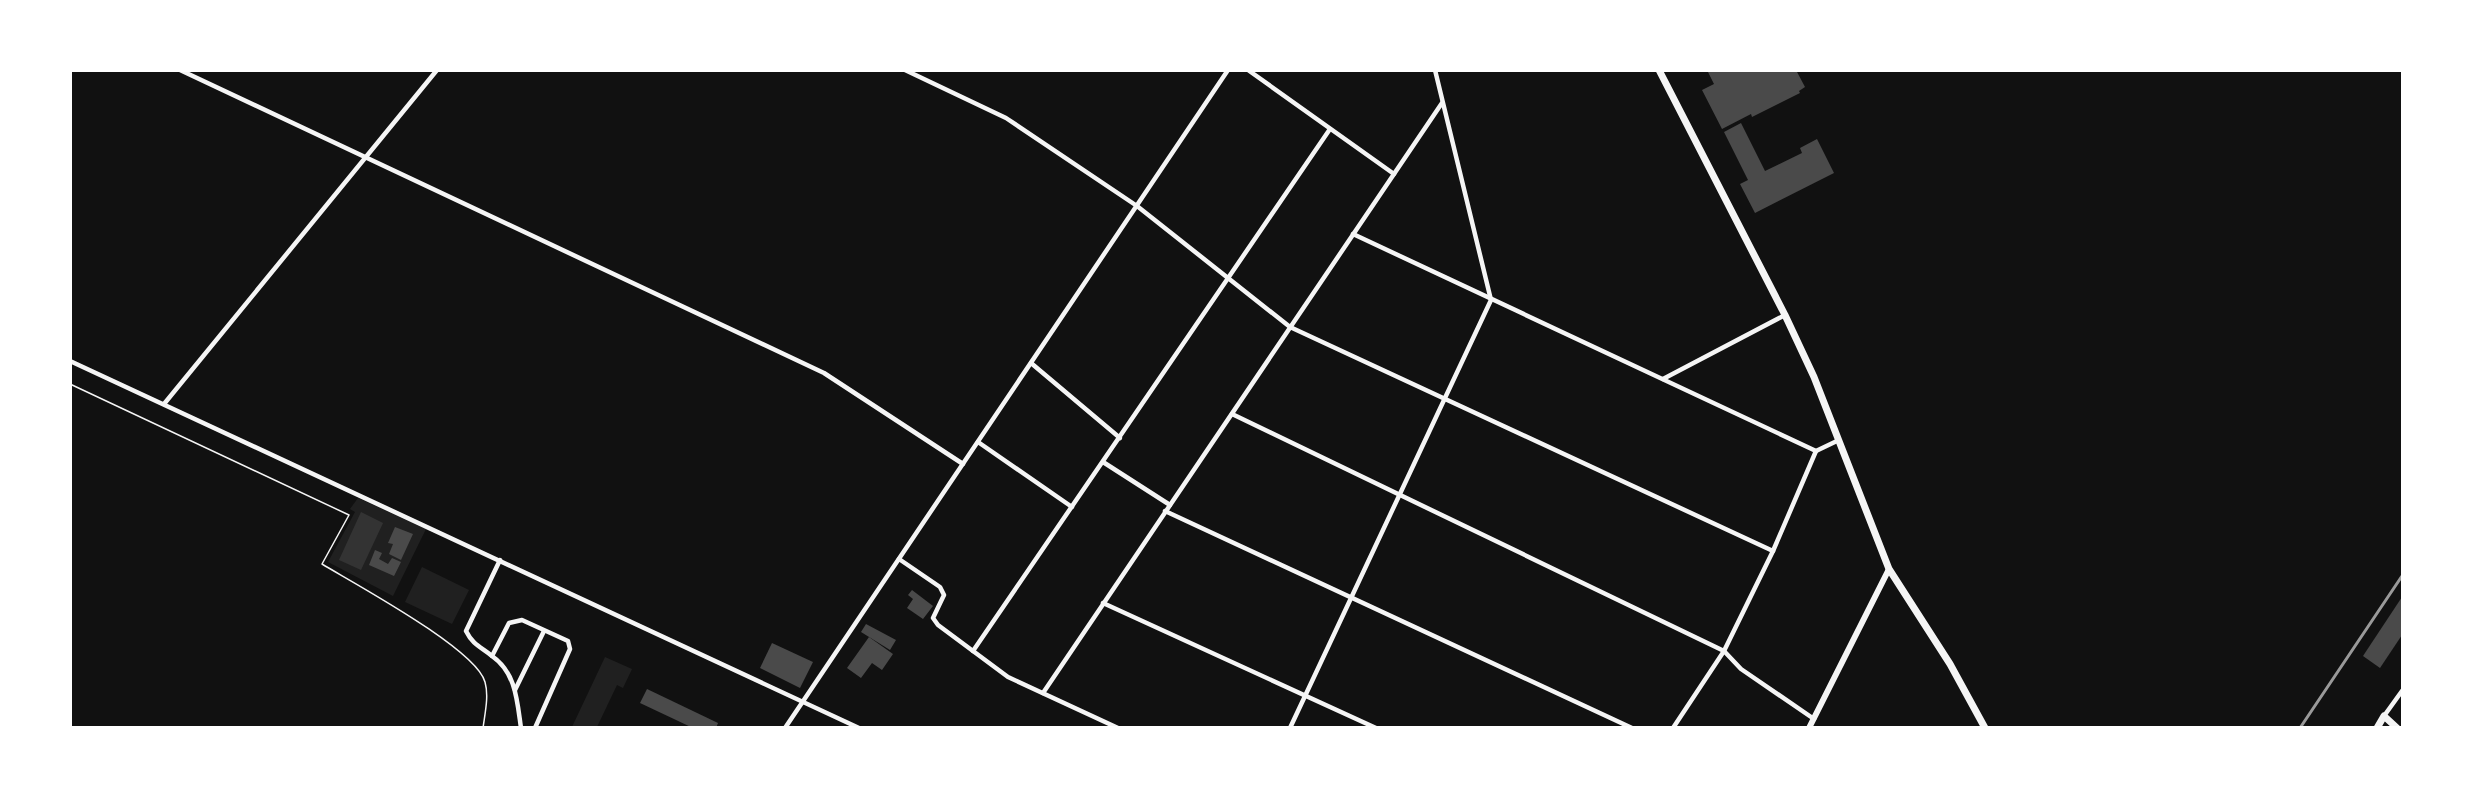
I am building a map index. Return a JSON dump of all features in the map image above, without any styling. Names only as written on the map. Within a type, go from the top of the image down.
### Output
[{"type":"main road","points":[[1659,70],[1785,315],[1839,440],[1889,569],[1950,664],[1985,728]]},
{"type":"main road","points":[[2377,728],[2384,716],[2397,728]]},
{"type":"street","points":[[180,70],[824,373],[963,464]]},
{"type":"street","points":[[164,404],[437,70]]},
{"type":"street","points":[[905,70],[1006,118],[1137,206],[1290,327],[1773,551]]},
{"type":"street","points":[[785,728],[1228,70]]},
{"type":"street","points":[[1248,70],[1394,174]]},
{"type":"street","points":[[1290,728],[1491,300],[1434,70]]},
{"type":"street","points":[[1043,693],[1442,103]]},
{"type":"street","points":[[973,651],[1330,129]]},
{"type":"street","points":[[1353,234],[1816,451]]},
{"type":"street","points":[[1662,379],[1785,315]]},
{"type":"street","points":[[70,361],[859,728]]},
{"type":"street","points":[[1031,363],[1120,438]]},
{"type":"street","points":[[1232,414],[1724,651],[1741,669],[1814,719]]},
{"type":"street","points":[[1673,728],[1724,651],[1773,551],[1816,451],[1839,440]]},
{"type":"street","points":[[978,442],[1072,507]]},
{"type":"street","points":[[1103,462],[1170,505]]},
{"type":"street","points":[[1165,511],[1632,728]]},
{"type":"street","points":[[899,558],[940,587],[944,595],[933,613],[935,622],[1008,677],[1118,728]]},
{"type":"street","points":[[500,560],[466,630],[477,648],[492,656],[510,674],[521,728]]},
{"type":"street","points":[[1810,727],[1889,569]]},
{"type":"street","points":[[1103,603],[1376,728]]},
{"type":"street","points":[[492,656],[509,623],[513,621],[522,620],[565,638],[570,649],[535,728]]},
{"type":"street","points":[[515,690],[544,631]]},
{"type":"street","points":[[2384,716],[2403,691]]},
{"type":"path","points":[[70,384],[349,515],[322,564],[440,636],[466,658],[485,680],[486,704],[483,728]]},
{"type":"shaded area","points":[[358,498],[426,529],[393,596],[328,562],[355,512],[350,509]]},
{"type":"shaded area","points":[[361,512],[383,523],[361,570],[339,560]]},
{"type":"shaded area","points":[[422,567],[469,590],[452,624],[405,602]]},
{"type":"shaded area","points":[[605,657],[632,669],[623,688],[617,685],[597,727],[572,727]]},
{"type":"building","points":[[1707,70],[1796,70],[1805,87],[1799,91],[1800,93],[1722,129],[1702,90],[1714,84]]},
{"type":"building","points":[[1741,123],[1765,171],[1802,153],[1800,148],[1817,139],[1834,173],[1755,213],[1740,184],[1748,180],[1724,132]]},
{"type":"building","points":[[395,527],[413,534],[401,560],[389,554],[393,544],[388,543]]},
{"type":"building","points":[[375,550],[382,553],[379,559],[388,564],[392,558],[401,562],[394,576],[369,565]]},
{"type":"building","points":[[912,590],[933,606],[923,619],[907,608],[913,599],[908,595]]},
{"type":"building","points":[[2402,597],[2402,635],[2380,668],[2363,656]]},
{"type":"building","points":[[866,624],[896,640],[890,650],[861,632]]},
{"type":"building","points":[[869,637],[893,654],[882,670],[872,663],[861,678],[847,668]]},
{"type":"building","points":[[772,643],[813,662],[800,688],[760,668]]},
{"type":"building","points":[[647,689],[718,723],[716,728],[693,728],[640,703]]},
{"type":"railway","points":[[2300,728],[2402,576]]}]
